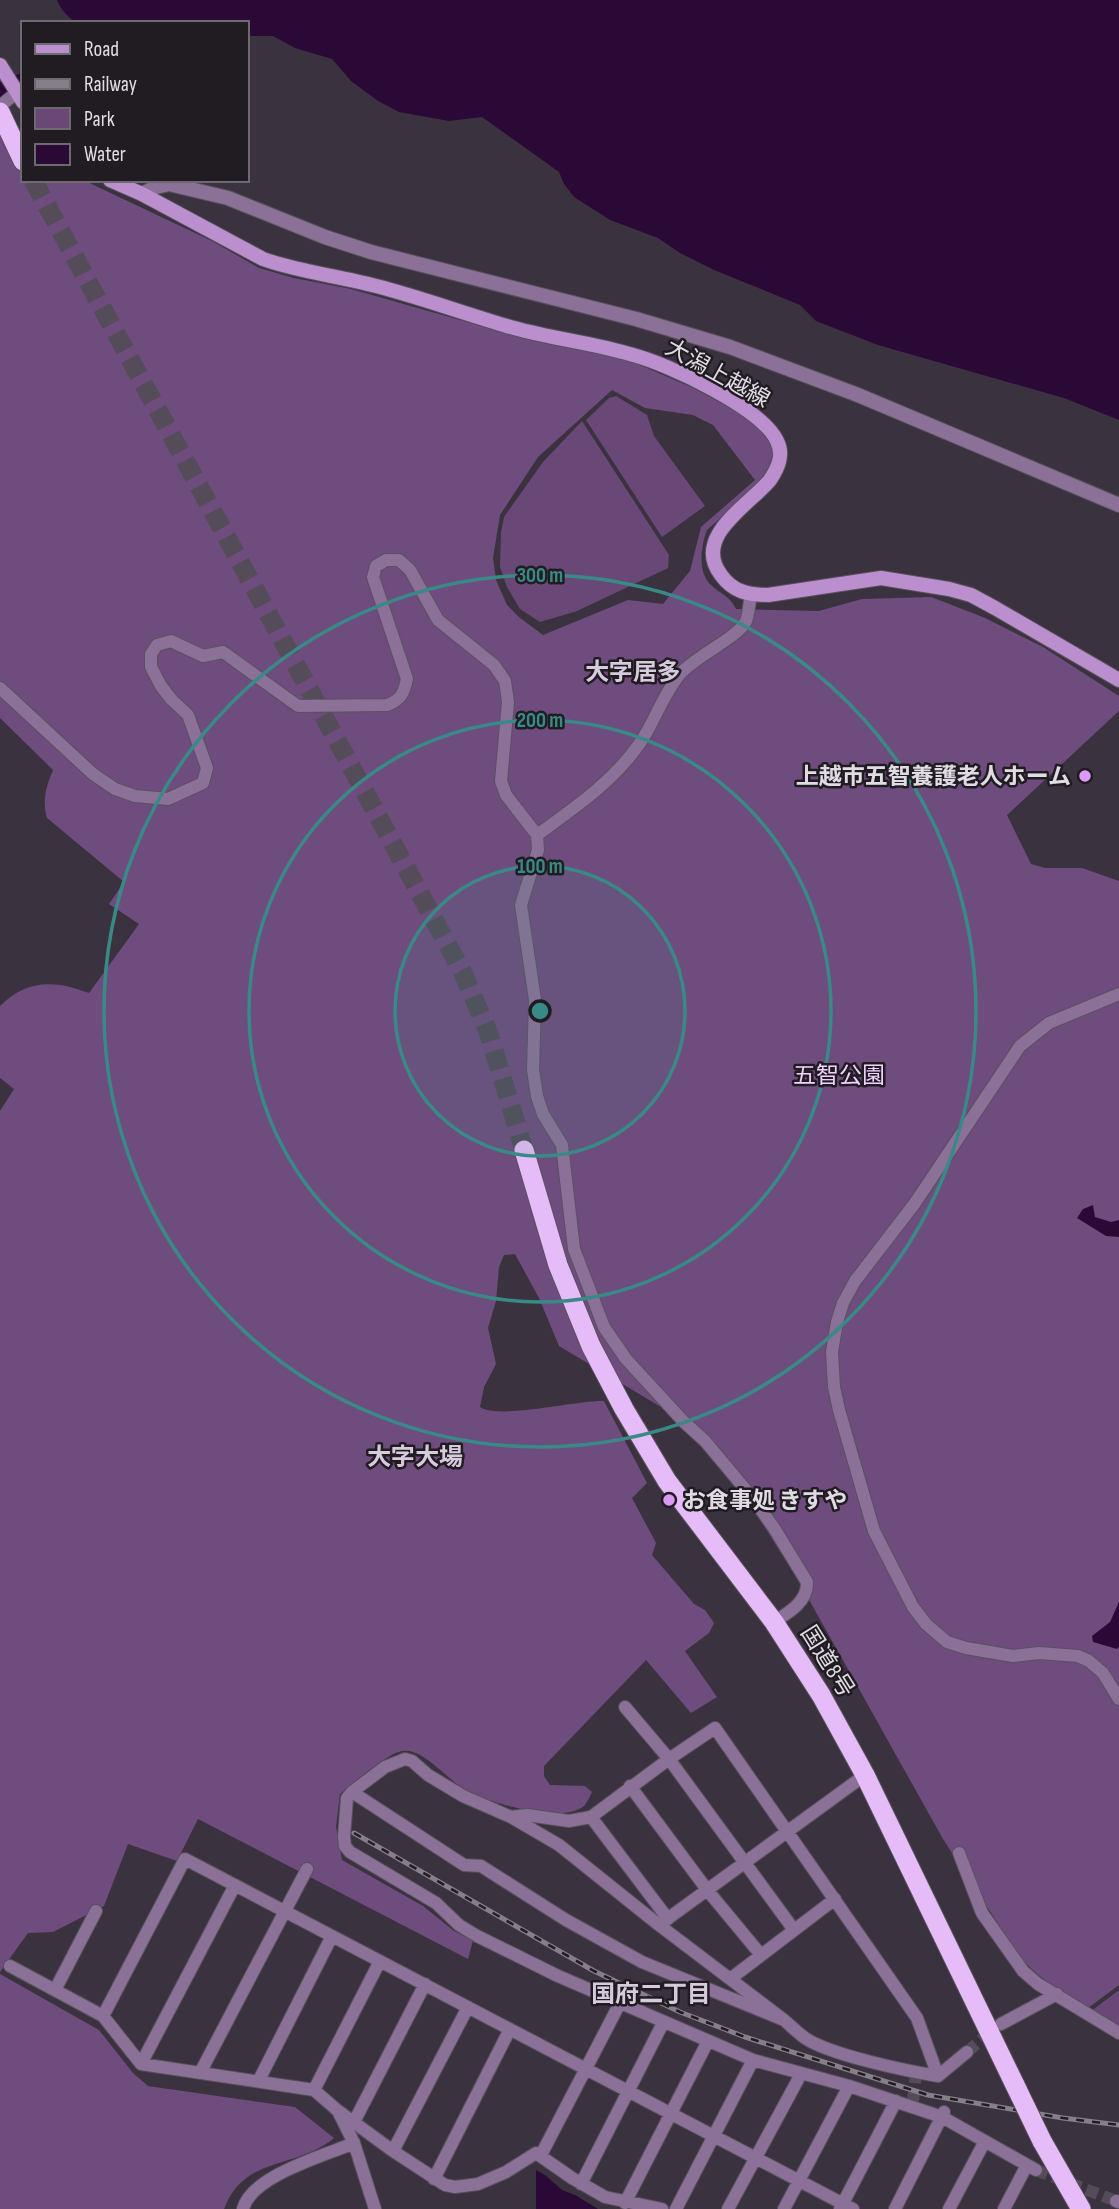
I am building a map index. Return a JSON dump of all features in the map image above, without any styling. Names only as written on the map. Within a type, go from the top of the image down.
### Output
[{"type":"highway","points":[[1,112],[21,157]]},
{"type":"highway","name":"国道8号","points":[[524,1150],[558,1265],[591,1346],[624,1409],[667,1481],[774,1622],[821,1695],[865,1776],[1042,2141],[1081,2209]]},
{"type":"main road","points":[[1,67],[18,96]]},
{"type":"main road","name":"大潟上越線","points":[[115,182],[262,259],[375,286],[517,329],[636,355],[688,378],[746,409],[763,422],[777,441],[779,464],[763,488],[717,535],[712,555],[717,570],[730,586],[751,595]]},
{"type":"main road","points":[[751,595],[768,595],[881,578],[949,589],[971,595],[1119,680]]},
{"type":"street","points":[[1,112],[18,96]]},
{"type":"street","points":[[142,194],[169,184],[228,198],[325,237],[371,252],[700,337],[858,395],[1119,505]]},
{"type":"street","points":[[0,688],[34,722],[104,781],[135,796],[168,799],[203,782],[207,768],[188,715],[171,699],[151,667],[151,654],[157,645],[171,641],[203,656],[223,652],[298,706],[387,705],[397,701],[404,693],[407,680],[373,578],[376,566],[386,560],[399,560],[410,570],[438,620],[494,665],[505,681],[508,702],[500,781],[506,795],[537,835],[537,858],[525,889],[521,912],[535,1000],[533,1070],[537,1096],[562,1145],[568,1185],[570,1230],[577,1258],[604,1327],[626,1359],[705,1441],[751,1496],[807,1582],[807,1590],[799,1603],[774,1622]]},
{"type":"street","points":[[537,835],[598,790],[625,762],[641,741],[656,710],[681,673],[746,622],[751,595]]},
{"type":"street","points":[[1119,994],[1049,1023],[1020,1046],[915,1203],[855,1281],[843,1303],[832,1352],[834,1387],[839,1410],[868,1514],[883,1550],[919,1616],[947,1642],[966,1648],[1013,1656],[1039,1653],[1078,1656],[1103,1673],[1119,1699]]},
{"type":"street","points":[[625,1707],[669,1759],[794,1930]]},
{"type":"street","points":[[511,1817],[527,1815],[569,1821],[591,1817],[715,1728],[917,2018],[938,2076]]},
{"type":"street","points":[[967,2052],[938,2076],[844,2054],[807,2040],[664,1922],[559,1846],[511,1817],[463,1796],[428,1776],[412,1761],[405,1759],[385,1767],[347,1798],[345,1846],[350,1852],[436,1903],[459,1925],[477,1936],[558,1976],[753,2060],[849,2086],[942,2117],[1031,2168],[1004,2209]]},
{"type":"street","points":[[664,1922],[865,1776]]},
{"type":"street","points":[[631,1786],[708,1891],[761,1955]]},
{"type":"street","points":[[352,1792],[464,1865],[481,1866],[566,1920],[642,1962],[784,2020]]},
{"type":"street","points":[[591,1817],[664,1922]]},
{"type":"street","points":[[959,1853],[982,1913],[1023,1971],[1038,1984],[1119,2033]]},
{"type":"street","points":[[103,2016],[185,1859],[799,2180],[845,2207],[896,2101]]},
{"type":"street","points":[[200,2073],[307,1869]]},
{"type":"street","points":[[141,2064],[235,1885]]},
{"type":"street","points":[[734,1976],[835,1899]]},
{"type":"street","points":[[55,1990],[96,1912]]},
{"type":"street","points":[[259,2080],[332,1936]]},
{"type":"street","points":[[314,2090],[380,1961]]},
{"type":"street","points":[[10,1966],[103,2016],[141,2064],[314,2090],[393,2151],[445,2185],[466,2186],[506,2172],[532,2154],[541,2155],[605,2197],[662,2209]]},
{"type":"street","points":[[354,2122],[425,1984]]},
{"type":"street","points":[[1000,2024],[1057,1994]]},
{"type":"street","points":[[541,2155],[620,2003]]},
{"type":"street","points":[[393,2151],[468,2007]]},
{"type":"street","points":[[582,2184],[663,2023]]},
{"type":"street","points":[[434,2179],[510,2029]]},
{"type":"street","points":[[625,2203],[708,2041]]},
{"type":"street","points":[[676,2209],[753,2060]]},
{"type":"street","points":[[728,2209],[801,2074]]},
{"type":"street","points":[[784,2209],[849,2086]]},
{"type":"street","points":[[895,2209],[944,2112],[913,2101]]},
{"type":"street","points":[[337,2110],[354,2143],[374,2209]]},
{"type":"street","points":[[949,2209],[985,2141]]},
{"type":"street","points":[[243,2209],[250,2194],[274,2176],[354,2143]]},
{"type":"green space","name":"五智公園","points":[[0,110],[21,132],[21,182],[87,182],[212,241],[259,268],[351,289],[534,341],[626,359],[691,387],[741,413],[763,432],[774,455],[761,482],[707,530],[702,559],[707,580],[731,601],[736,609],[819,611],[862,599],[931,597],[983,617],[1043,647],[1119,696],[1119,711],[1007,815],[1031,864],[1045,868],[1082,868],[1119,881],[1119,1985],[1088,2008],[1060,1991],[1019,1956],[943,1839],[798,1580],[742,1491],[710,1452],[661,1407],[559,1346],[539,1298],[515,1254],[504,1255],[499,1267],[496,1301],[488,1328],[496,1364],[484,1387],[480,1407],[520,1411],[604,1401],[647,1483],[632,1498],[656,1543],[652,1555],[694,1604],[705,1610],[714,1623],[709,1633],[685,1651],[717,1697],[691,1713],[646,1660],[544,1766],[544,1776],[550,1785],[585,1786],[592,1792],[584,1806],[573,1811],[559,1813],[524,1810],[489,1800],[464,1789],[426,1759],[410,1751],[402,1751],[388,1757],[340,1794],[336,1827],[342,1860],[423,1906],[454,1931],[473,1940],[468,1959],[198,1819],[177,1861],[128,1844],[104,1906],[53,1932],[28,1933],[0,1972],[0,1111],[14,1089],[0,1078],[0,1006],[21,991],[42,984],[65,986],[89,993],[139,924],[109,904],[124,882],[47,818],[46,794],[53,770],[0,718]],"holes":[[[612,390],[645,408],[693,415],[713,425],[755,480],[701,527],[690,571],[663,604],[628,600],[543,635],[520,618],[507,605],[496,580],[493,558],[500,515],[538,457]]]},
{"type":"green space","points":[[616,396],[647,415],[654,436],[705,506],[662,537],[586,420],[609,398]]},
{"type":"green space","points":[[582,421],[669,555],[668,568],[577,611],[540,622],[520,609],[507,587],[500,567],[504,517],[543,462]]},
{"type":"green space","points":[[0,1974],[99,2030],[133,2073],[148,2086],[295,2107],[334,2138],[303,2155],[257,2171],[233,2192],[224,2209],[0,2209]]},
{"type":"green space","points":[[1119,1990],[1119,2029],[1090,2012]]},
{"type":"water","points":[[57,0],[1119,0],[1119,420],[1064,398],[878,345],[816,321],[800,305],[714,270],[680,253],[658,238],[610,220],[574,197],[559,172],[482,117],[449,121],[399,112],[378,101],[351,81],[332,59],[295,48],[273,36],[248,36],[248,21],[74,21]]},
{"type":"water","points":[[1093,1205],[1095,1217],[1111,1222],[1119,1220],[1119,1237],[1106,1236],[1077,1218],[1083,1209]]},
{"type":"water","points":[[1119,1602],[1119,1647],[1117,1649],[1093,1642],[1092,1636],[1110,1622]]},
{"type":"water","points":[[536,2170],[562,2190],[598,2209],[536,2209]]},
{"type":"waterway","points":[[0,92],[21,83]]},
{"type":"tunnel","points":[[34,182],[463,973],[489,1034],[524,1150]]},
{"type":"tunnel","points":[[967,2052],[995,2028]]},
{"type":"tunnel","points":[[913,2101],[916,2073]]},
{"type":"tunnel","points":[[1036,2170],[1116,2201]]},
{"type":"railway","points":[[354,1833],[594,1971],[680,2012],[745,2037],[928,2095],[1119,2125]]},
{"type":"place","name":"上越市五智養護老人ホーム","points":[[1085,776]]},
{"type":"place","name":"お食事処 きすや","points":[[669,1500]]},
{"type":"district","name":"大字居多","points":[[633,672]]},
{"type":"district","name":"大字大場","points":[[415,1457]]},
{"type":"district","name":"国府二丁目","points":[[651,1994]]}]
